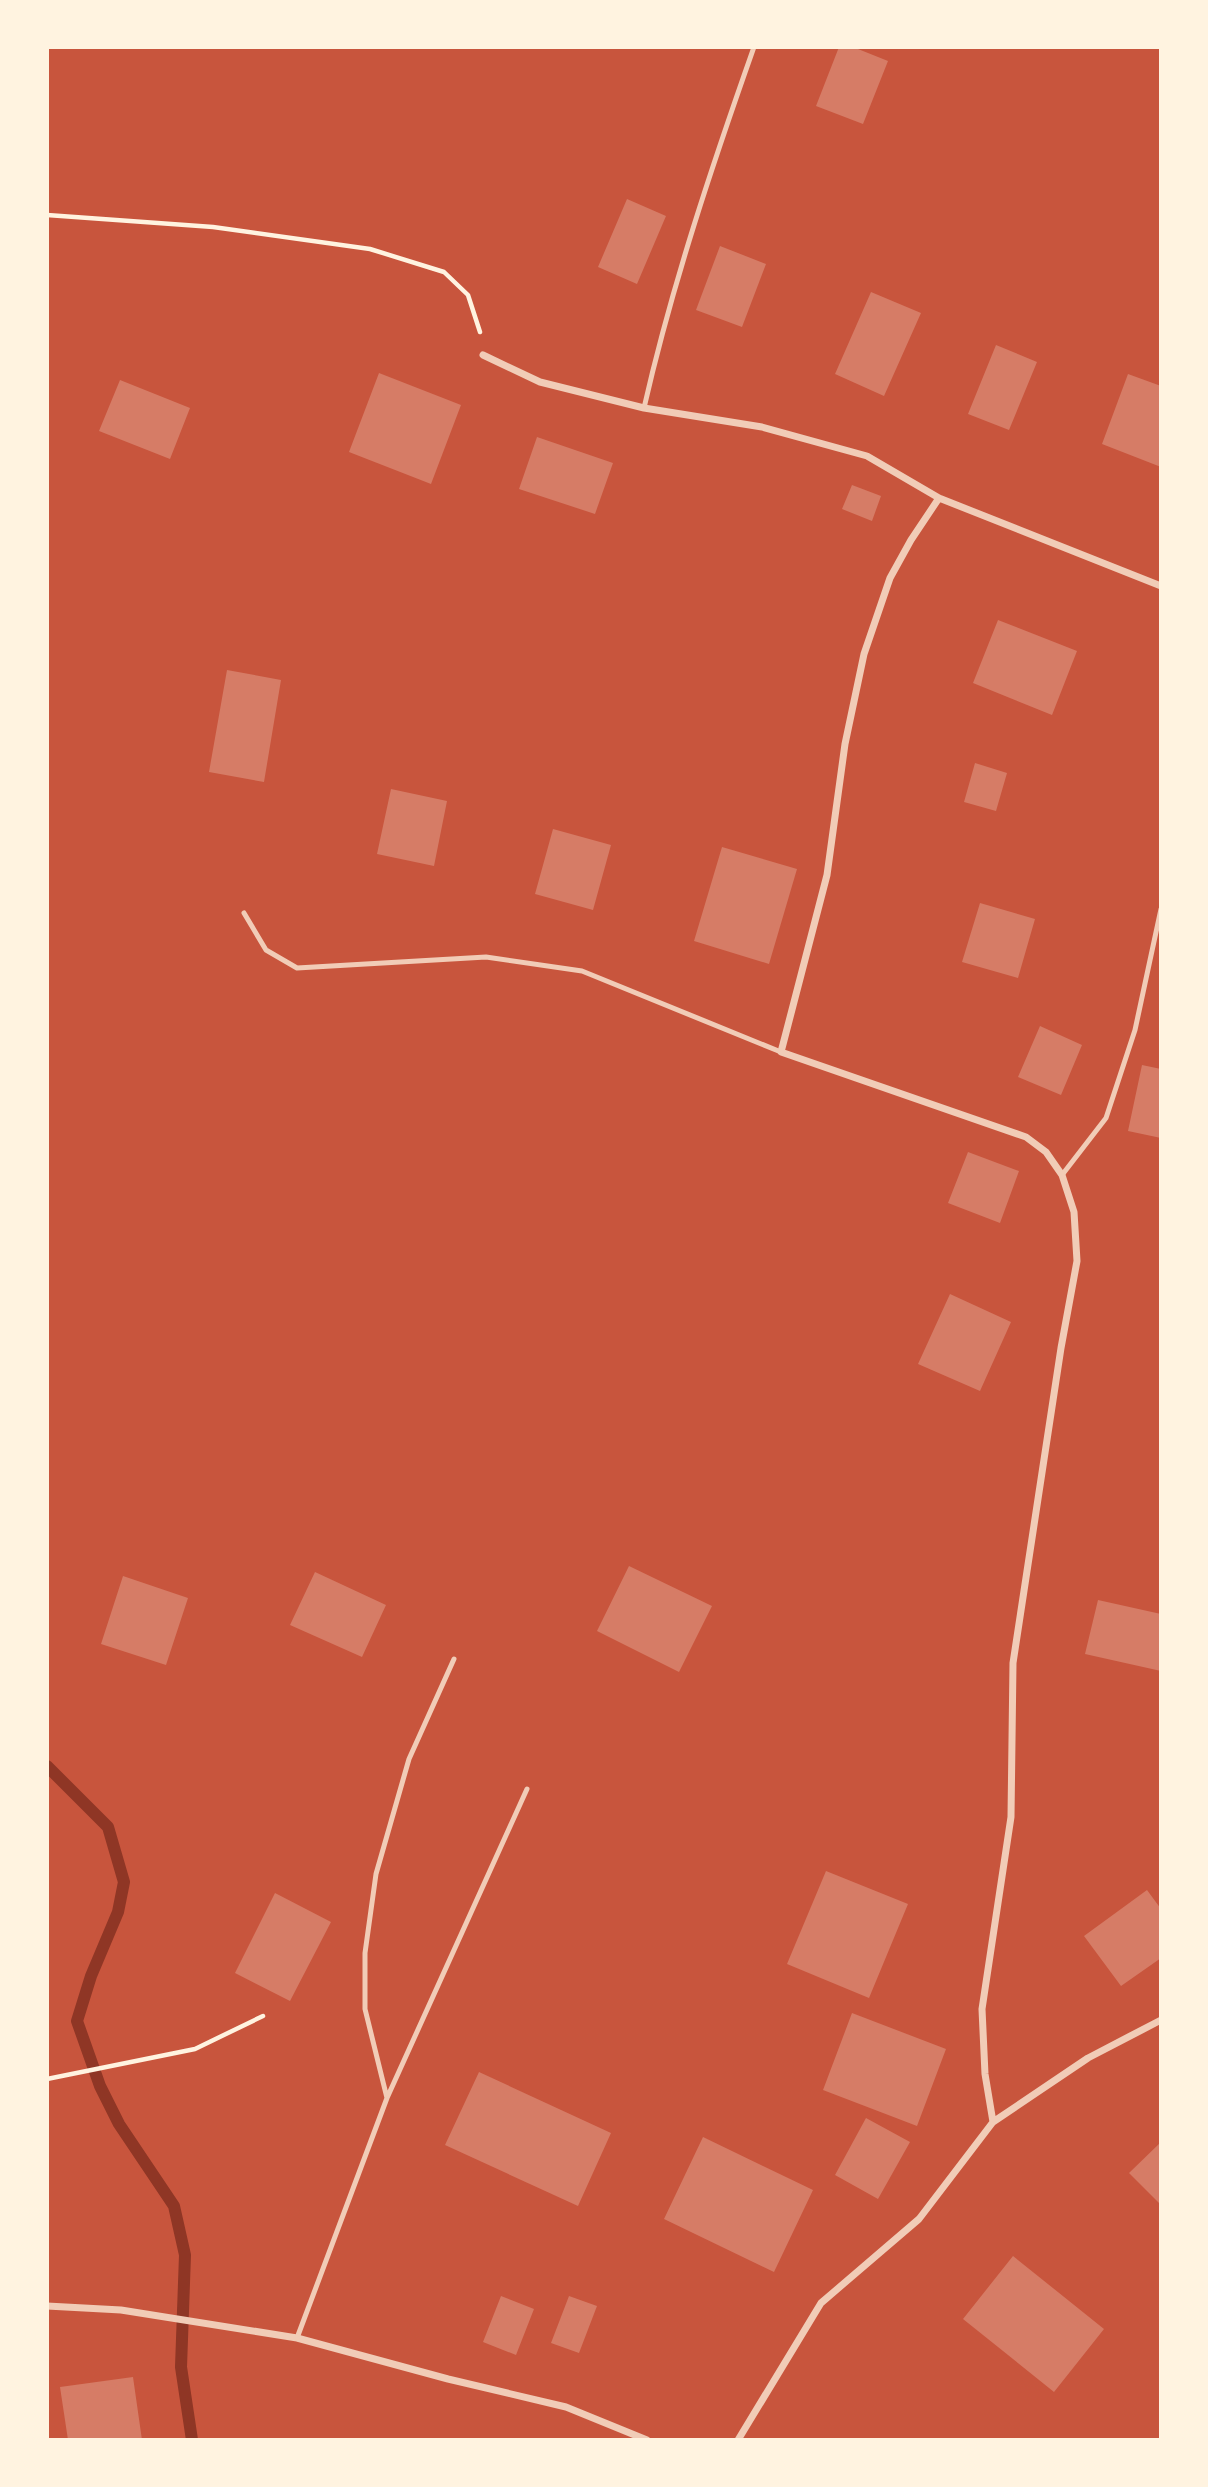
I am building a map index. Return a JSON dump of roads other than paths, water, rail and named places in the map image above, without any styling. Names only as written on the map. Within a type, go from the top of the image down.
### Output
[{"type":"street","points":[[483,355],[540,382],[643,408],[762,427],[867,456],[939,498],[1161,586]]},
{"type":"street","points":[[939,498],[890,578],[864,654],[845,744],[827,875],[781,1052],[1026,1137],[1046,1152],[1062,1175],[1074,1212],[1077,1261],[1061,1348],[1013,1663],[1011,1817],[982,2009],[985,2074],[993,2122]]},
{"type":"street","points":[[738,2440],[821,2303],[919,2219],[993,2122],[1088,2058],[1161,2020]]},
{"type":"street","points":[[47,2306],[121,2310],[297,2338],[448,2379],[566,2407],[647,2440]]},
{"type":"lane","points":[[643,408],[660,337],[707,183],[754,47]]},
{"type":"lane","points":[[1062,1175],[1105,1118],[1135,1030],[1161,909]]},
{"type":"lane","points":[[244,913],[266,950],[297,968],[486,957],[582,971],[781,1052]]},
{"type":"lane","points":[[387,2098],[365,2008],[365,1953],[376,1874],[409,1759],[454,1659]]},
{"type":"lane","points":[[297,2338],[387,2098],[527,1789]]},
{"type":"waterway","points":[[47,1766],[108,1827],[124,1882],[118,1912],[91,1976],[77,2021],[100,2086],[119,2124],[174,2206],[185,2255],[181,2367],[192,2440]]}]
